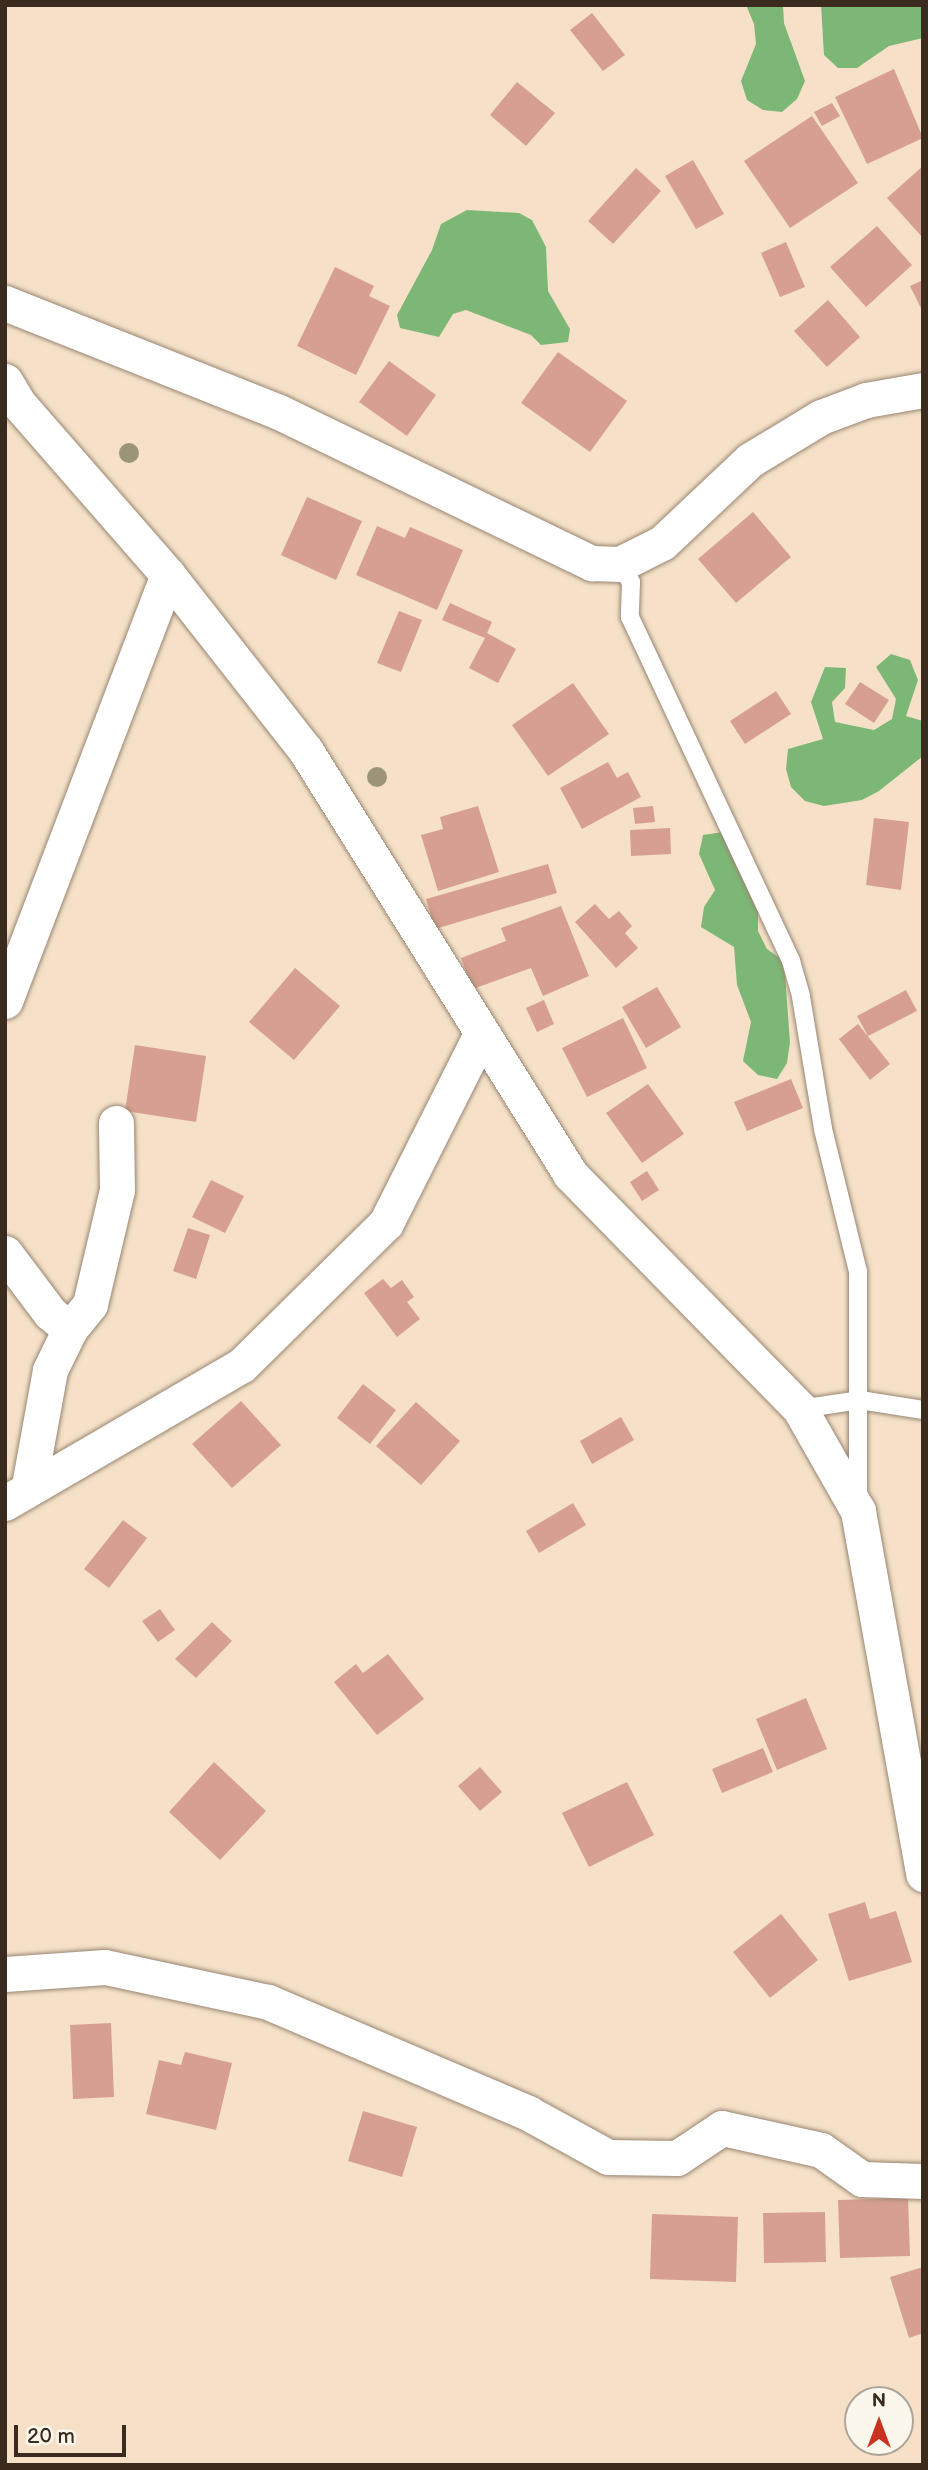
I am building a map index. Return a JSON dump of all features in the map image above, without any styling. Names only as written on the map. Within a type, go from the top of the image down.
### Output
[{"type":"street","points":[[5,303],[279,412],[565,553],[592,563],[620,564],[662,543],[750,460],[821,417],[866,400],[923,390]]},
{"type":"street","points":[[5,381],[18,403],[168,575],[306,751],[480,1036],[570,1174],[800,1409],[858,1511],[923,1874]]},
{"type":"street","points":[[5,1000],[168,575]]},
{"type":"street","points":[[17,1494],[242,1365],[367,1242],[386,1223],[480,1036]]},
{"type":"street","points":[[17,1494],[50,1370],[70,1329],[90,1304],[117,1190],[116,1123]]},
{"type":"street","points":[[5,1253],[50,1313],[70,1329]]},
{"type":"street","points":[[5,1974],[105,1967],[268,2001],[528,2113],[608,2157],[677,2158],[722,2127],[821,2150],[862,2179],[923,2181]]},
{"type":"lane","points":[[620,564],[631,582],[630,617],[791,961],[801,997],[823,1129],[859,1271],[858,1511]]},
{"type":"lane","points":[[800,1409],[860,1400],[923,1410]]},
{"type":"green space","points":[[746,5],[783,5],[784,23],[805,81],[797,99],[782,112],[763,110],[747,100],[741,81],[756,44],[754,24]]},
{"type":"green space","points":[[821,5],[923,5],[923,38],[889,46],[857,68],[838,68],[824,55]]},
{"type":"green space","points":[[467,210],[519,213],[532,220],[546,247],[548,291],[570,329],[568,342],[541,345],[531,335],[466,310],[453,314],[439,337],[400,328],[397,315],[432,250],[441,224]]},
{"type":"green space","points":[[891,654],[910,660],[918,680],[906,716],[923,721],[923,756],[879,791],[862,800],[824,806],[805,801],[791,787],[786,769],[788,749],[823,739],[811,702],[825,667],[846,668],[845,688],[832,702],[835,722],[874,730],[892,719],[896,699],[876,667]]},
{"type":"green space","points":[[723,832],[758,911],[758,931],[767,949],[784,961],[790,1042],[787,1063],[777,1079],[758,1075],[743,1061],[751,1022],[737,985],[734,947],[701,927],[704,907],[715,890],[699,854],[703,835]]},
{"type":"building","points":[[592,13],[625,55],[603,71],[570,30]]},
{"type":"building","points":[[894,69],[923,138],[867,164],[835,97]]},
{"type":"building","points":[[517,82],[555,113],[526,146],[490,115]]},
{"type":"building","points":[[832,103],[840,116],[822,126],[814,112]]},
{"type":"building","points":[[812,116],[858,183],[790,228],[744,161]]},
{"type":"building","points":[[693,160],[724,214],[696,229],[665,176]]},
{"type":"building","points":[[923,166],[923,238],[887,198]]},
{"type":"building","points":[[636,168],[661,191],[613,244],[588,221]]},
{"type":"building","points":[[877,226],[912,265],[866,307],[830,267]]},
{"type":"building","points":[[786,242],[805,287],[780,297],[761,253]]},
{"type":"building","points":[[335,267],[374,286],[369,296],[390,306],[356,375],[297,346]]},
{"type":"building","points":[[923,280],[923,312],[910,286]]},
{"type":"building","points":[[828,300],[860,337],[827,367],[794,331]]},
{"type":"building","points":[[558,352],[627,401],[590,452],[521,403]]},
{"type":"building","points":[[389,361],[436,395],[407,436],[359,402]]},
{"type":"building","points":[[307,497],[362,521],[336,580],[281,555]]},
{"type":"building","points":[[753,512],[791,557],[736,603],[698,559]]},
{"type":"building","points":[[377,526],[405,538],[410,527],[463,550],[437,610],[356,575]]},
{"type":"building","points":[[450,603],[492,622],[487,633],[516,649],[498,683],[469,668],[485,638],[442,620]]},
{"type":"building","points":[[399,611],[422,620],[401,672],[377,663]]},
{"type":"building","points":[[860,682],[889,700],[874,723],[845,704]]},
{"type":"building","points":[[573,683],[609,734],[548,776],[512,725]]},
{"type":"building","points":[[776,691],[791,714],[745,744],[730,721]]},
{"type":"building","points":[[608,762],[617,778],[628,772],[641,797],[582,829],[560,788]]},
{"type":"building","points":[[478,806],[499,872],[438,891],[421,835],[443,829],[440,817]]},
{"type":"building","points":[[653,806],[655,822],[635,824],[633,808]]},
{"type":"building","points":[[874,818],[909,822],[901,890],[866,885]]},
{"type":"building","points":[[670,828],[671,854],[631,856],[630,830]]},
{"type":"building","points":[[548,864],[557,893],[435,929],[426,899]]},
{"type":"building","points":[[595,904],[609,919],[619,911],[632,926],[625,933],[638,948],[616,968],[575,922]]},
{"type":"building","points":[[561,906],[589,976],[543,996],[531,968],[473,989],[461,958],[506,941],[501,928]]},
{"type":"building","points":[[295,968],[340,1006],[294,1060],[249,1022]]},
{"type":"building","points":[[657,987],[681,1027],[646,1048],[622,1007]]},
{"type":"building","points":[[906,990],[917,1011],[868,1036],[857,1016]]},
{"type":"building","points":[[544,1000],[554,1024],[537,1032],[526,1008]]},
{"type":"building","points":[[623,1018],[647,1068],[587,1097],[562,1048]]},
{"type":"building","points":[[858,1024],[890,1064],[870,1080],[839,1039]]},
{"type":"building","points":[[135,1045],[206,1056],[196,1122],[125,1111]]},
{"type":"building","points":[[791,1079],[803,1108],[747,1131],[734,1102]]},
{"type":"building","points":[[648,1084],[684,1134],[642,1163],[606,1113]]},
{"type":"building","points":[[647,1171],[659,1190],[642,1201],[630,1182]]},
{"type":"building","points":[[211,1180],[244,1196],[225,1233],[192,1217]]},
{"type":"building","points":[[188,1228],[210,1235],[196,1279],[173,1271]]},
{"type":"building","points":[[383,1279],[391,1288],[402,1280],[414,1297],[407,1302],[420,1319],[397,1337],[364,1293]]},
{"type":"building","points":[[363,1384],[396,1410],[370,1444],[337,1418]]},
{"type":"building","points":[[241,1401],[281,1445],[232,1488],[192,1444]]},
{"type":"building","points":[[416,1402],[460,1441],[421,1485],[376,1446]]},
{"type":"building","points":[[621,1417],[634,1440],[592,1464],[580,1441]]},
{"type":"building","points":[[573,1503],[586,1525],[539,1553],[526,1531]]},
{"type":"building","points":[[123,1520],[147,1538],[109,1588],[84,1569]]},
{"type":"building","points":[[160,1609],[175,1630],[158,1642],[142,1621]]},
{"type":"building","points":[[212,1622],[232,1641],[196,1678],[175,1659]]},
{"type":"building","points":[[388,1654],[424,1699],[377,1735],[334,1682],[356,1664],[363,1673]]},
{"type":"building","points":[[806,1698],[827,1749],[777,1770],[756,1719]]},
{"type":"building","points":[[763,1748],[773,1772],[722,1793],[712,1769]]},
{"type":"building","points":[[214,1762],[266,1811],[220,1860],[169,1812]]},
{"type":"building","points":[[480,1767],[502,1792],[480,1811],[458,1786]]},
{"type":"building","points":[[627,1782],[654,1835],[589,1867],[562,1813]]},
{"type":"building","points":[[865,1902],[870,1919],[896,1911],[912,1962],[849,1981],[828,1914]]},
{"type":"building","points":[[781,1914],[818,1960],[770,1998],[733,1952]]},
{"type":"building","points":[[111,2023],[114,2097],[73,2099],[70,2025]]},
{"type":"building","points":[[185,2052],[232,2063],[216,2130],[146,2114],[159,2060],[181,2065]]},
{"type":"building","points":[[363,2111],[417,2127],[402,2177],[348,2161]]},
{"type":"building","points":[[908,2198],[910,2256],[840,2258],[838,2200]]},
{"type":"building","points":[[825,2212],[826,2262],[764,2263],[763,2213]]},
{"type":"building","points":[[652,2214],[738,2217],[736,2282],[650,2279]]},
{"type":"building","points":[[923,2267],[923,2333],[909,2338],[890,2277]]}]
